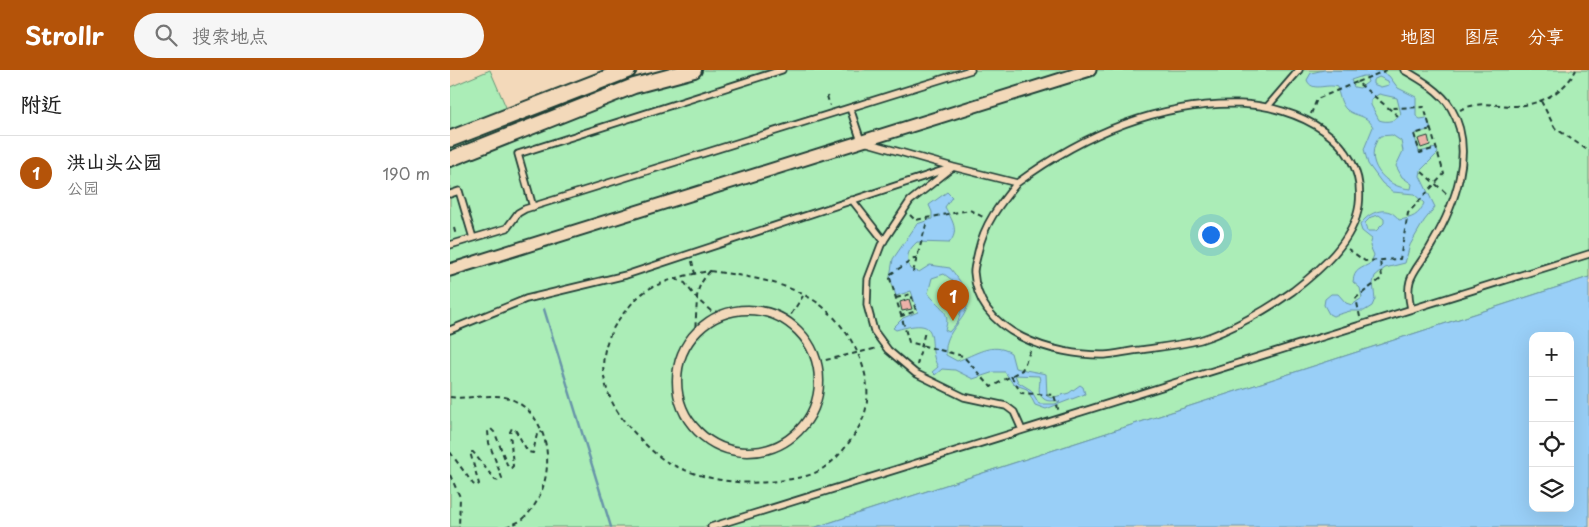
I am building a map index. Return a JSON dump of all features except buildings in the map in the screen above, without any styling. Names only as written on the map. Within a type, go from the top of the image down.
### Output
[{"type":"main road","points":[[452,133],[510,110],[600,70]]},
{"type":"main road","points":[[510,110],[628,70]]},
{"type":"street","points":[[455,157],[634,86],[694,70]]},
{"type":"street","points":[[450,270],[1090,70]]},
{"type":"street","points":[[752,310],[774,315],[786,322],[808,342],[817,362],[819,387],[813,410],[800,431],[780,445],[756,452],[732,451],[709,441],[691,424],[680,402],[677,378],[682,354],[695,333],[711,320],[730,313],[752,310]]},
{"type":"lane","points":[[533,206],[518,154],[782,70]]},
{"type":"lane","points":[[450,245],[507,228],[518,213],[533,206],[971,70]]},
{"type":"lane","points":[[1268,106],[1298,70]]},
{"type":"lane","points":[[1404,70],[1433,88],[1450,106],[1460,129],[1463,155],[1452,199],[1432,245],[1410,278],[1411,309]]},
{"type":"lane","points":[[1240,104],[1268,106],[1317,124],[1342,145],[1354,164],[1358,182],[1358,206],[1341,244],[1320,270],[1278,302],[1202,339],[1106,355],[1060,351],[1024,339],[995,320],[980,298],[974,271],[982,235],[989,221],[1017,183],[1045,162],[1073,146],[1133,120],[1203,106],[1240,104]]},
{"type":"lane","points":[[850,108],[862,141],[1017,183]]},
{"type":"lane","points":[[450,330],[526,299],[626,275],[953,167]]},
{"type":"lane","points":[[953,167],[910,201],[884,241],[868,279],[867,304],[874,331],[885,346],[915,373],[964,397],[1006,406],[1014,412],[1022,430]]},
{"type":"lane","points":[[450,194],[459,191],[472,238]]},
{"type":"lane","points":[[852,200],[884,241]]},
{"type":"lane","points":[[711,527],[1589,254]]},
{"type":"path","points":[[1308,121],[1317,99],[1387,70]]},
{"type":"path","points":[[1453,113],[1472,104],[1525,106],[1562,89],[1576,70]]},
{"type":"path","points":[[1357,82],[1398,116]]},
{"type":"path","points":[[827,96],[832,113]]},
{"type":"path","points":[[1541,100],[1555,128],[1589,151]]},
{"type":"path","points":[[1341,244],[1365,261],[1400,259],[1408,213],[1444,174],[1424,107],[1389,108]]},
{"type":"path","points":[[1431,129],[1414,134],[1420,152],[1436,148]]},
{"type":"path","points":[[1422,172],[1452,199]]},
{"type":"path","points":[[904,210],[915,220],[970,210],[989,221]]},
{"type":"path","points":[[913,272],[928,218]]},
{"type":"path","points":[[691,254],[695,274]]},
{"type":"path","points":[[918,257],[888,275],[909,342],[962,356],[991,387],[1022,370],[1034,342]]},
{"type":"path","points":[[1362,324],[1356,298],[1382,278],[1380,260]]},
{"type":"path","points":[[695,333],[697,292],[703,279],[710,271]]},
{"type":"path","points":[[710,271],[751,276],[782,286],[815,301],[841,324],[858,352],[866,375],[866,408],[853,437],[839,457],[811,474],[782,481],[746,484],[707,476],[671,465],[641,440],[620,417],[609,394],[603,369],[604,347],[613,326],[637,298],[651,289],[674,279],[710,271]]},
{"type":"path","points":[[674,279],[685,283],[697,299],[711,311],[730,313]]},
{"type":"path","points":[[896,298],[911,294],[916,311],[901,316]]},
{"type":"path","points":[[786,322],[803,296]]},
{"type":"path","points":[[915,373],[925,331]]},
{"type":"path","points":[[817,362],[885,346]]},
{"type":"path","points":[[1011,376],[1021,393],[1054,395],[1061,418]]},
{"type":"path","points":[[450,397],[509,398],[526,408],[542,432],[548,449],[545,480],[534,506],[522,520],[506,527]]},
{"type":"path","points":[[450,452],[476,486],[479,484],[470,452],[473,452],[495,480],[499,481],[502,478],[489,442],[488,431],[490,429],[495,433],[508,467],[511,468],[513,466],[510,432],[512,428],[516,431],[528,452],[533,453],[534,440],[537,434],[542,432]]},
{"type":"path","points":[[450,475],[460,497],[459,527]]},
{"type":"green space","points":[[490,70],[515,128],[666,70],[1589,70],[1589,277],[816,527],[450,527],[450,87]]},
{"type":"water","points":[[1324,70],[1381,71],[1389,76],[1398,88],[1416,97],[1416,116],[1420,119],[1427,118],[1431,129],[1414,134],[1419,152],[1436,148],[1438,153],[1421,170],[1420,176],[1435,207],[1410,245],[1405,263],[1385,268],[1375,276],[1373,283],[1375,299],[1372,306],[1364,311],[1350,311],[1333,316],[1329,314],[1324,305],[1325,299],[1331,294],[1338,294],[1346,303],[1352,305],[1362,298],[1360,288],[1353,282],[1355,274],[1371,263],[1374,255],[1370,246],[1372,239],[1362,231],[1360,225],[1364,220],[1379,211],[1390,212],[1399,220],[1408,218],[1417,214],[1424,203],[1414,194],[1393,192],[1382,183],[1368,164],[1364,149],[1373,127],[1371,123],[1345,108],[1337,87],[1316,87],[1309,84],[1307,80],[1311,73]],"holes":[[[1366,76],[1368,82],[1360,88],[1354,87],[1351,80]],[[1379,77],[1388,81],[1389,85],[1381,87],[1373,84],[1373,80]],[[1379,94],[1397,98],[1401,114],[1391,121],[1379,120],[1371,105],[1371,99]],[[1392,135],[1401,141],[1403,151],[1396,166],[1402,177],[1412,184],[1411,189],[1393,184],[1379,171],[1373,154],[1380,136]],[[1379,215],[1384,219],[1384,223],[1376,231],[1367,231],[1365,223],[1371,217]]]},
{"type":"water","points":[[947,192],[952,197],[945,207],[954,225],[954,234],[949,243],[917,242],[911,248],[908,257],[910,269],[919,272],[930,265],[950,268],[962,285],[967,298],[967,308],[951,333],[947,343],[946,355],[957,361],[984,350],[997,348],[1011,353],[1015,368],[1046,374],[1047,396],[1051,398],[1069,393],[1080,385],[1083,387],[1085,394],[1046,409],[1035,405],[1027,389],[1013,384],[1005,372],[994,372],[973,379],[955,370],[942,369],[935,375],[932,372],[938,367],[934,358],[931,334],[928,329],[922,326],[912,326],[896,330],[893,328],[903,318],[918,312],[911,291],[896,296],[890,277],[893,259],[917,224],[932,219],[929,205]],"holes":[[[944,274],[952,280],[963,301],[958,322],[949,332],[945,330],[947,318],[943,309],[928,293],[932,278]],[[1015,375],[1039,376],[1041,397],[1048,401],[1060,402],[1055,404],[1039,404],[1031,390],[1018,382]]]},
{"type":"water","points":[[1589,277],[1589,527],[816,527]]},
{"type":"waterway","points":[[544,309],[611,527]]},
{"type":"place","name":"洪山头公园","points":[[953,321]]}]
